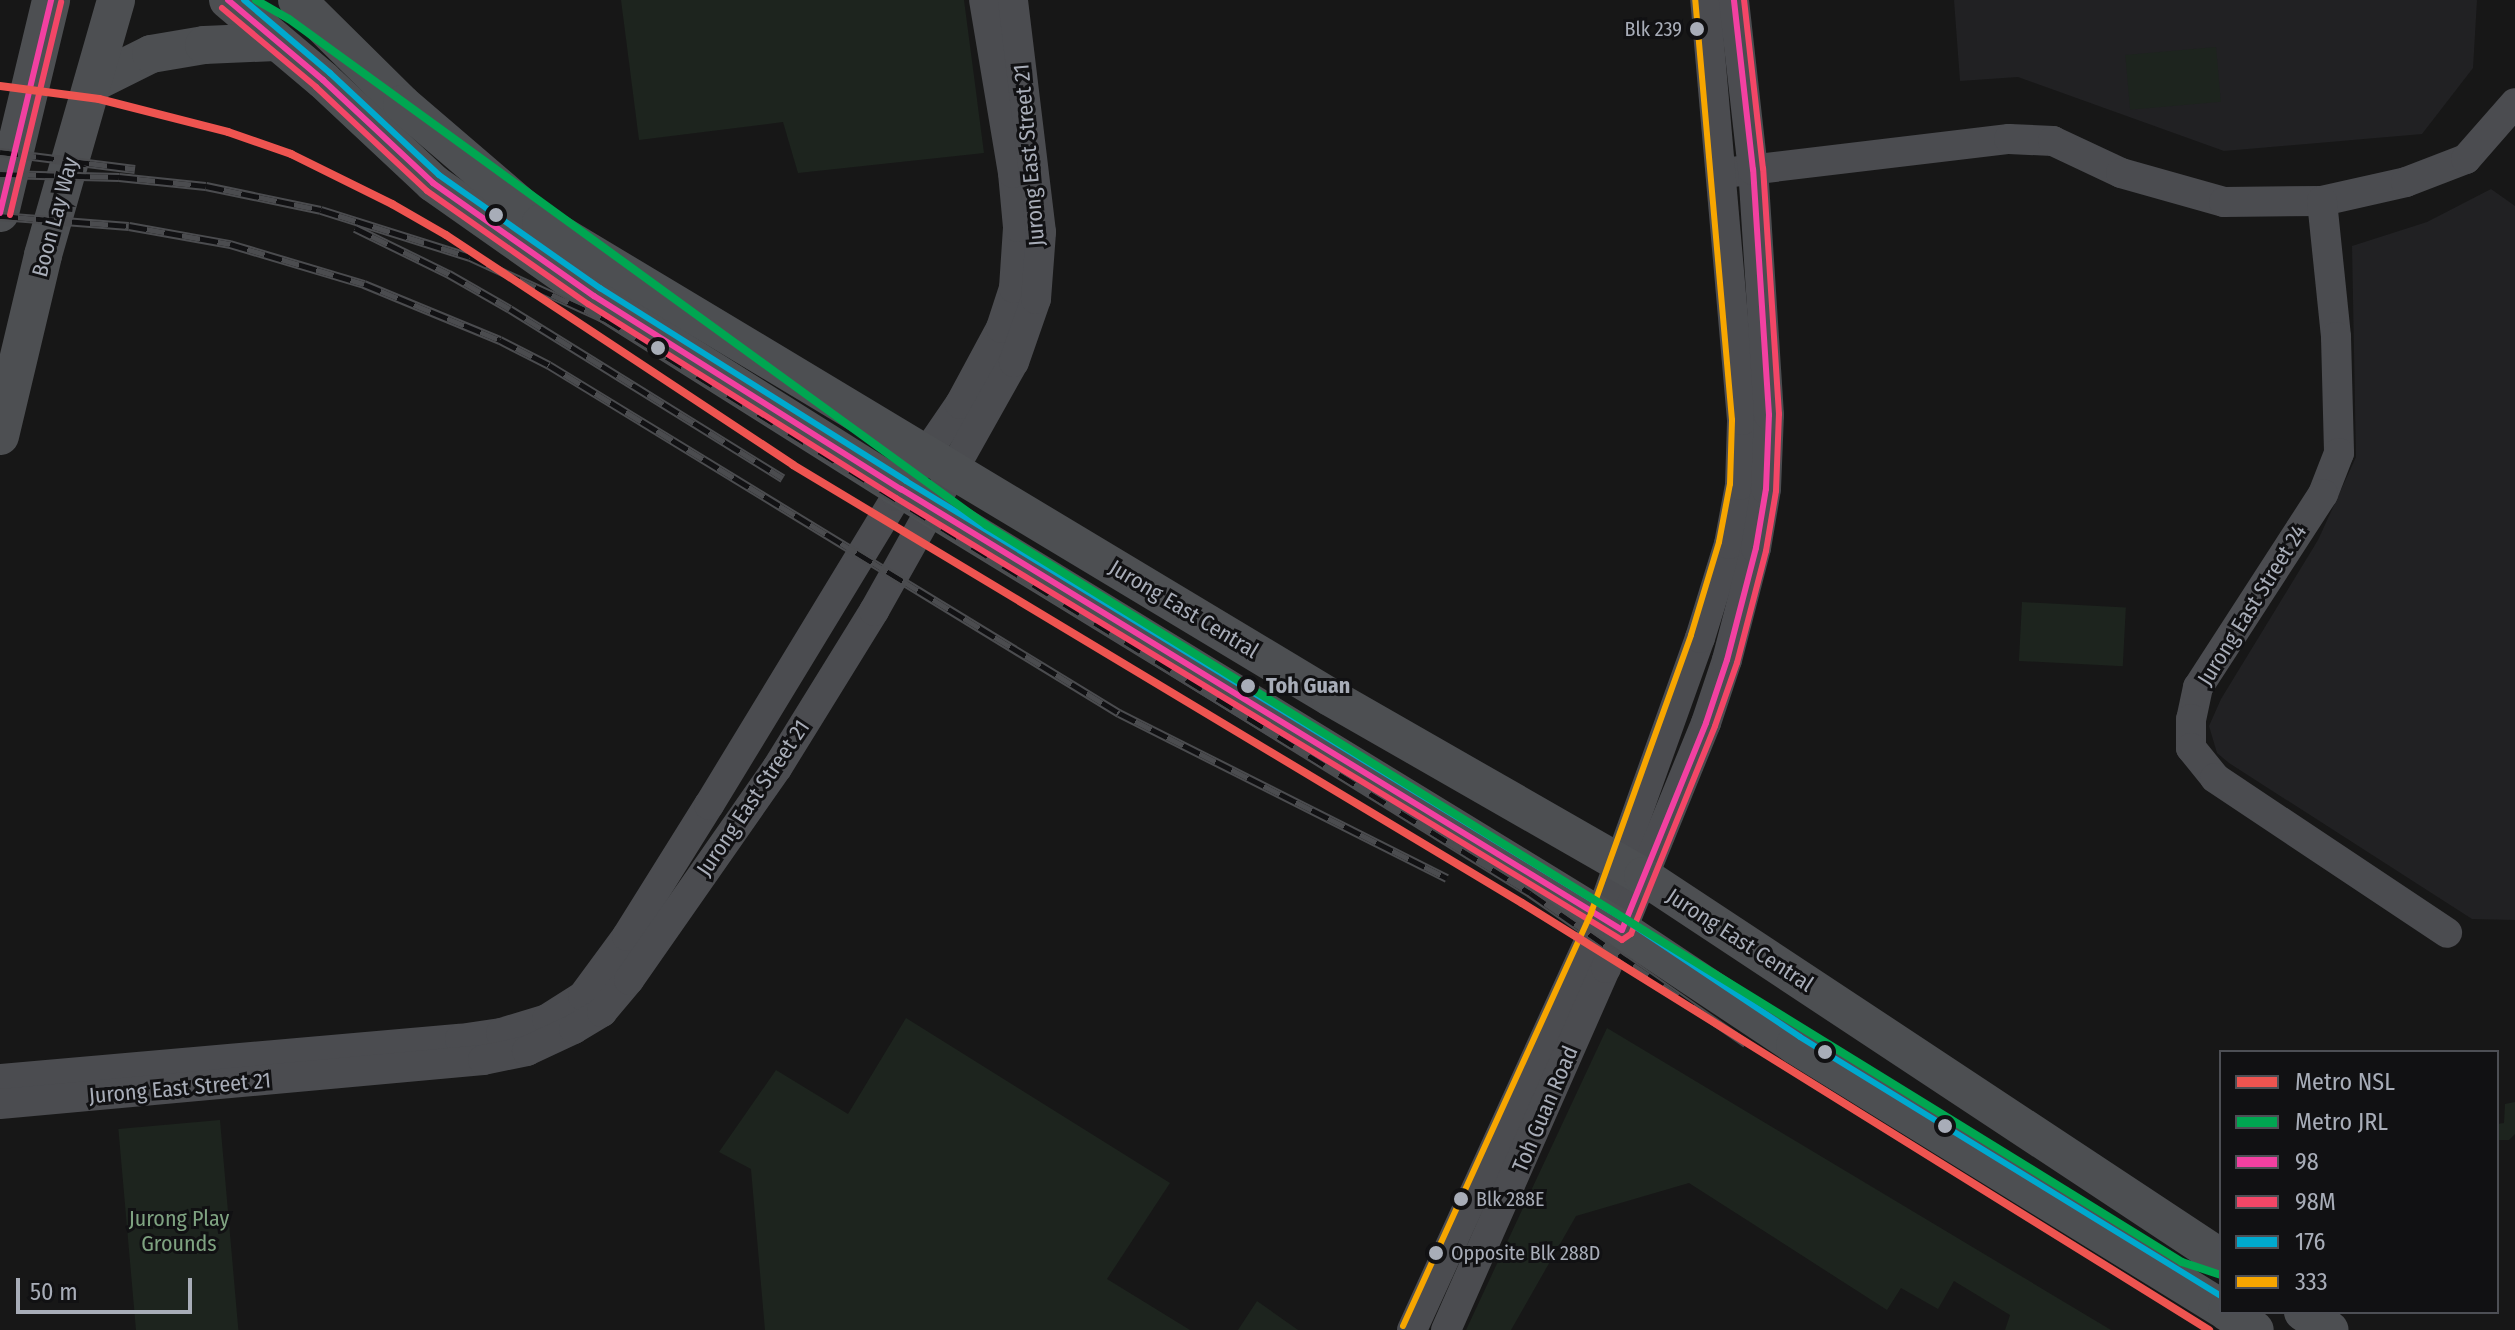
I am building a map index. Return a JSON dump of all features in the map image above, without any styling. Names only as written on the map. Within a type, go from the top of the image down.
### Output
[{"type":"main road","name":"Boon Lay Way","points":[[0,436],[43,255],[116,0]]},
{"type":"main road","name":"Jurong East Central","points":[[228,0],[323,80],[433,183],[594,296],[916,498],[1611,924],[1795,1045],[2219,1307]]},
{"type":"main road","name":"Jurong East Central","points":[[297,0],[402,104],[541,223],[1330,697],[1632,870],[2219,1257]]},
{"type":"main road","points":[[0,213],[43,12]]},
{"type":"main road","points":[[93,83],[151,54],[204,45],[276,42]]},
{"type":"main road","points":[[2230,1314],[2255,1330]]},
{"type":"main road","points":[[2306,1314],[2330,1330]]},
{"type":"street","name":"Jurong East Street 21","points":[[941,462],[960,404],[1001,328],[1014,288],[1018,259],[1013,173],[984,0]]},
{"type":"street","name":"Jurong East Street 21","points":[[0,1079],[460,1039],[501,1033],[547,1019],[573,1004],[627,936],[916,498],[1014,362],[1036,299],[1041,232],[1013,0]]},
{"type":"street","points":[[1611,924],[1632,870],[1729,544],[1740,485],[1742,420],[1705,0]]},
{"type":"street","points":[[1632,870],[1706,723],[1727,660],[1756,548],[1766,489],[1769,415],[1753,170],[1734,0]]},
{"type":"street","points":[[1722,172],[2009,139],[2053,141],[2121,173],[2224,202],[2322,201],[2406,182],[2466,159],[2515,103]]},
{"type":"street","name":"Jurong East Street 24","points":[[2322,201],[2336,337],[2339,453],[2323,494],[2198,687],[2191,719],[2191,748],[2215,778],[2447,933]]},
{"type":"street","name":"Jurong East Street 21","points":[[0,1104],[483,1060],[527,1051],[602,1012],[629,980],[777,768],[874,611],[916,498]]},
{"type":"street","name":"Toh Guan Road","points":[[1412,1330],[1611,924]]},
{"type":"street","name":"Toh Guan Road","points":[[1446,1330],[1611,924]]},
{"type":"shaded area","points":[[1954,0],[2477,0],[2473,68],[2422,134],[2224,151],[2018,77],[1960,81]]},
{"type":"shaded area","points":[[2491,189],[2515,206],[2515,920],[2472,919],[2229,763],[2217,753],[2209,726],[2221,699],[2318,540],[2356,457],[2352,246],[2427,222]]},
{"type":"green space","points":[[621,0],[964,0],[984,153],[798,173],[783,122],[639,140]]},
{"type":"green space","points":[[2216,47],[2221,102],[2130,110],[2125,55]]},
{"type":"green space","points":[[2022,602],[2126,607],[2123,666],[2019,661]]},
{"type":"green space","points":[[906,1018],[1170,1183],[1107,1279],[1190,1330],[765,1330],[751,1169],[719,1152],[776,1070],[848,1114]]},
{"type":"green space","points":[[1607,1028],[2111,1330],[2005,1330],[2010,1315],[1954,1281],[1938,1309],[1901,1288],[1887,1310],[1689,1183],[1576,1216],[1511,1330],[1466,1330]]},
{"type":"green space","points":[[2515,1102],[2515,1134],[2509,1140],[2499,1140],[2499,1124],[2504,1123],[2505,1104]]},
{"type":"green space","name":"Jurong Play Grounds","points":[[220,1120],[238,1330],[136,1330],[118,1129]]},
{"type":"green space","points":[[1257,1301],[1298,1330],[1238,1330]]},
{"type":"railway","points":[[0,152],[135,169]]},
{"type":"railway","points":[[0,174],[119,177],[206,186],[321,210],[470,257],[605,319],[1530,893],[1746,1043]]},
{"type":"railway","points":[[0,216],[129,226],[230,244],[364,284],[500,340],[549,365],[1119,713],[1447,878]]},
{"type":"railway","points":[[355,228],[449,274],[510,309],[783,478]]},
{"type":"metro line","name":"JRL","points":[[256,0],[289,19],[986,525],[2182,1262],[2219,1274]]},
{"type":"metro line","name":"NSL","points":[[0,86],[99,99],[228,132],[291,154],[392,204],[446,235],[793,465],[1522,903],[2209,1330]]},
{"type":"transit line","name":"98","points":[[0,213],[51,0]]},
{"type":"transit line","name":"98","points":[[228,0],[323,80],[433,183],[594,296],[901,489],[1622,930],[1706,723],[1727,660],[1756,548],[1766,489],[1769,415],[1753,170],[1734,0]]},
{"type":"transit line","name":"176","points":[[244,0],[330,73],[439,175],[600,288],[906,481],[1627,921],[1800,1037],[2219,1295]]},
{"type":"transit line","name":"98M","points":[[222,8],[316,87],[427,191],[588,304],[896,498],[1622,940],[1631,934],[1715,726],[1737,663],[1766,551],[1776,491],[1779,414],[1763,169],[1744,0]]},
{"type":"transit line","name":"333","points":[[1403,1326],[1591,913],[1691,635],[1719,542],[1730,484],[1732,420],[1695,1]]},
{"type":"transit line","name":"98M","points":[[10,215],[61,2]]},
{"type":"place","name":"Blk 239","points":[[1697,29]]},
{"type":"place","name":"Toh Guan","points":[[1248,686]]},
{"type":"place","name":"Blk 288E","points":[[1461,1199]]},
{"type":"place","name":"Opposite Blk 288D","points":[[1436,1253]]}]
